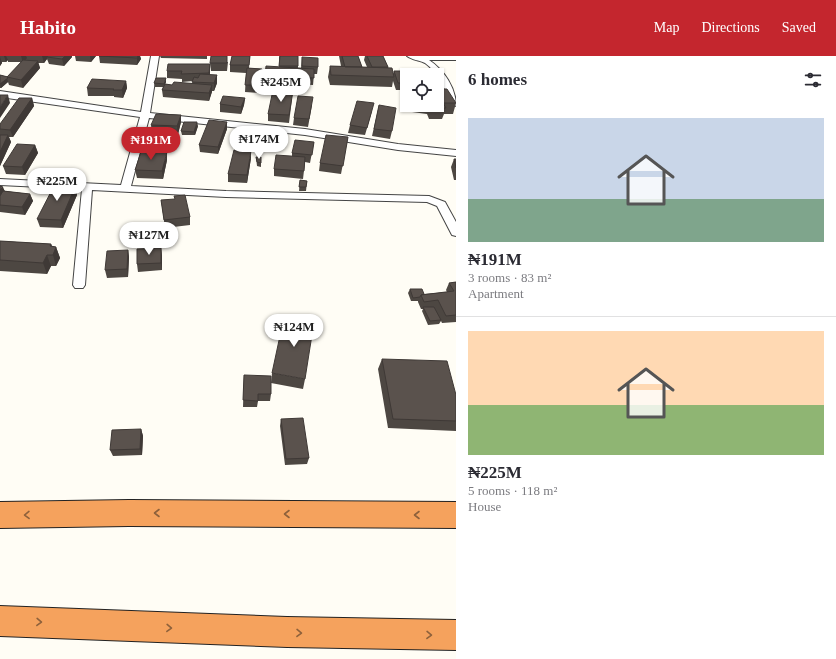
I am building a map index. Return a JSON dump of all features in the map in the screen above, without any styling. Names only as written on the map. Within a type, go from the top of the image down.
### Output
[{"type":"highway","points":[[0,515],[129,513],[456,515]]},
{"type":"highway","points":[[1,625],[456,635]]},
{"type":"street","points":[[125,189],[145,115],[155,56]]},
{"type":"street","points":[[411,56],[456,58]]},
{"type":"street","points":[[422,57],[429,61],[435,68],[456,103]]},
{"type":"street","points":[[0,94],[145,115],[305,132],[398,147],[456,153]]},
{"type":"street","points":[[0,182],[226,194],[430,199],[441,204],[456,232]]},
{"type":"street","points":[[79,285],[87,187]]},
{"type":"building","points":[[65,56],[62,59],[47,57]]},
{"type":"building","points":[[99,56],[138,56],[137,58]]},
{"type":"building","points":[[211,56],[227,56],[227,63],[210,63]]},
{"type":"building","points":[[232,56],[250,56],[249,65],[230,65]]},
{"type":"building","points":[[280,56],[298,56],[298,66],[279,66]]},
{"type":"building","points":[[342,56],[358,56],[362,67],[345,67]]},
{"type":"building","points":[[367,56],[383,56],[388,67],[372,67]]},
{"type":"building","points":[[302,57],[318,58],[318,67],[302,66]]},
{"type":"building","points":[[23,60],[38,61],[21,80],[7,77]]},
{"type":"building","points":[[168,64],[210,64],[209,73],[181,74],[182,71],[167,71]]},
{"type":"building","points":[[266,66],[314,69],[314,78],[265,76]]},
{"type":"building","points":[[330,66],[392,68],[394,77],[331,75]]},
{"type":"building","points":[[247,68],[262,69],[261,85],[245,85]]},
{"type":"building","points":[[394,71],[400,71],[400,83],[398,83]]},
{"type":"building","points":[[200,74],[217,75],[214,83],[192,82],[194,77],[198,78]]},
{"type":"building","points":[[0,75],[8,78],[0,84]]},
{"type":"building","points":[[156,78],[166,78],[164,84],[154,83]]},
{"type":"building","points":[[92,79],[126,81],[122,90],[87,88]]},
{"type":"building","points":[[174,82],[212,85],[209,93],[162,90],[165,84],[172,85]]},
{"type":"building","points":[[444,89],[447,89],[456,103],[444,103]]},
{"type":"building","points":[[273,90],[293,91],[289,115],[268,114]]},
{"type":"building","points":[[0,95],[8,95],[0,107]]},
{"type":"building","points":[[223,96],[245,98],[241,107],[220,104]]},
{"type":"building","points":[[298,96],[313,97],[309,119],[294,118]]},
{"type":"building","points":[[19,98],[32,98],[10,130],[0,129],[0,124]]},
{"type":"building","points":[[357,101],[374,103],[367,128],[350,125]]},
{"type":"building","points":[[379,105],[396,108],[392,131],[374,129]]},
{"type":"building","points":[[156,114],[181,115],[177,126],[151,125]]},
{"type":"building","points":[[209,120],[227,122],[218,147],[199,145]]},
{"type":"building","points":[[184,122],[197,122],[194,132],[181,131]]},
{"type":"building","points":[[0,135],[8,135],[0,152]]},
{"type":"building","points":[[326,135],[348,137],[343,166],[320,163]]},
{"type":"building","points":[[295,140],[314,142],[312,155],[292,153]]},
{"type":"building","points":[[17,144],[35,145],[22,167],[3,166]]},
{"type":"building","points":[[234,150],[251,151],[247,175],[228,174]]},
{"type":"building","points":[[141,152],[167,152],[162,171],[135,170]]},
{"type":"building","points":[[276,155],[305,157],[304,171],[274,169]]},
{"type":"building","points":[[256,157],[261,157],[261,163],[257,162]]},
{"type":"building","points":[[300,180],[307,181],[306,187],[299,187]]},
{"type":"building","points":[[56,182],[71,182],[69,187],[75,187],[61,220],[37,219]]},
{"type":"building","points":[[3,191],[30,194],[22,207],[0,205],[0,196]]},
{"type":"building","points":[[185,195],[190,217],[164,220],[161,200],[175,199],[174,196]]},
{"type":"building","points":[[0,241],[51,244],[50,246],[56,247],[53,255],[47,255],[43,263],[0,260]]},
{"type":"building","points":[[161,248],[161,263],[137,264],[137,249]]},
{"type":"building","points":[[128,250],[127,269],[105,270],[107,251]]},
{"type":"building","points":[[456,282],[456,315],[446,316],[438,300],[424,302],[421,295],[454,291],[449,283]]},
{"type":"building","points":[[410,289],[422,289],[424,294],[420,297],[413,298]]},
{"type":"building","points":[[423,307],[434,307],[441,320],[430,321]]},
{"type":"building","points":[[284,317],[314,322],[305,379],[272,373]]},
{"type":"building","points":[[382,359],[447,361],[456,395],[456,421],[393,419]]},
{"type":"building","points":[[244,375],[271,376],[271,394],[258,394],[258,401],[243,400]]},
{"type":"building","points":[[303,418],[309,458],[286,459],[281,419]]},
{"type":"building","points":[[141,429],[140,449],[110,450],[112,430]]}]
